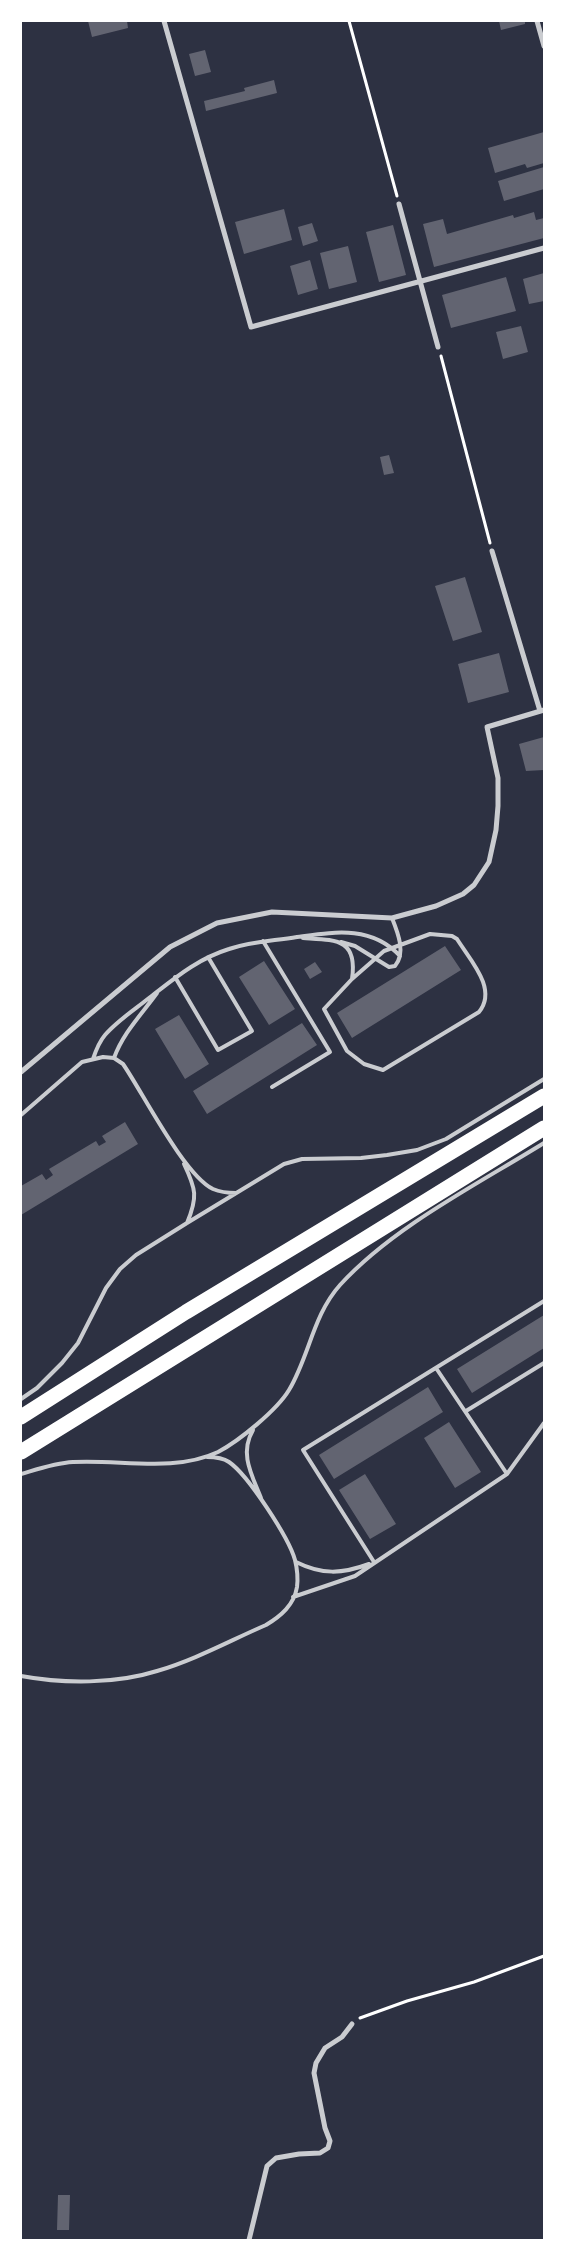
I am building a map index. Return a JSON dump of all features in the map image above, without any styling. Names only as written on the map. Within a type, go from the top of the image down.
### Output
[{"type":"highway","points":[[21,1417],[186,1312],[544,1096]]},
{"type":"highway","points":[[21,1452],[544,1128]]},
{"type":"street","points":[[164,21],[250,327],[544,248]]},
{"type":"street","points":[[537,21],[544,46]]},
{"type":"street","points":[[399,204],[438,347]]},
{"type":"street","points":[[21,1072],[170,947],[217,923],[272,912],[392,918],[436,906],[463,894],[482,875],[489,862],[498,806],[498,778],[487,727],[542,711],[492,551]]},
{"type":"street","points":[[249,2240],[267,2166],[276,2158],[320,2153],[328,2148],[330,2141],[325,2128],[314,2073],[316,2062],[325,2048],[342,2037],[352,2024]]},
{"type":"lane","points":[[296,938],[341,942],[356,946],[389,967],[395,966],[400,960],[400,945],[399,934],[392,918]]},
{"type":"lane","points":[[93,1058],[98,1044],[105,1034],[175,977],[208,957],[246,944],[262,940],[296,938],[324,933],[357,933],[369,935],[392,948],[400,956]]},
{"type":"lane","points":[[430,934],[452,936],[457,940],[486,986],[487,996],[479,1012],[383,1070],[364,1064],[354,1058],[327,1017],[324,1009],[352,979],[377,958],[400,945],[430,934]]},
{"type":"lane","points":[[262,940],[330,1052],[272,1087]]},
{"type":"lane","points":[[341,942],[352,954],[354,965],[352,979]]},
{"type":"lane","points":[[175,977],[218,1050],[252,1030],[208,957]]},
{"type":"lane","points":[[114,1058],[119,1044],[128,1029],[160,990]]},
{"type":"lane","points":[[21,1115],[82,1062],[93,1058],[114,1058],[123,1064],[181,1157],[195,1176],[213,1189],[237,1193]]},
{"type":"lane","points":[[21,1399],[37,1388],[62,1363],[78,1342],[106,1288],[120,1269],[136,1255],[284,1164],[302,1159],[361,1158],[417,1150],[446,1139],[544,1079]]},
{"type":"lane","points":[[21,1474],[43,1467],[70,1462],[172,1464],[218,1452],[243,1437],[288,1392],[318,1319],[338,1287],[361,1262],[396,1235],[544,1143]]},
{"type":"lane","points":[[181,1157],[194,1185],[196,1196],[188,1223]]},
{"type":"lane","points":[[374,1562],[303,1450],[544,1301]]},
{"type":"lane","points":[[466,1411],[544,1363]]},
{"type":"lane","points":[[436,1368],[507,1474]]},
{"type":"lane","points":[[293,1598],[348,1580],[507,1474],[544,1423]]},
{"type":"lane","points":[[256,1425],[248,1438],[245,1449],[246,1461],[265,1507]]},
{"type":"lane","points":[[21,1676],[42,1679],[106,1680],[132,1678],[158,1671],[266,1625],[278,1618],[288,1608],[297,1587],[296,1562],[290,1547],[246,1479],[227,1461],[216,1457],[203,1457]]},
{"type":"lane","points":[[296,1562],[311,1569],[340,1573],[374,1562]]},
{"type":"path","points":[[349,21],[399,204]]},
{"type":"path","points":[[438,347],[492,551]]},
{"type":"path","points":[[352,2024],[362,2017],[407,2001],[474,1982],[544,1956]]},
{"type":"building","points":[[88,21],[127,21],[128,28],[92,37]]},
{"type":"building","points":[[499,21],[525,21],[525,24],[501,30]]},
{"type":"building","points":[[205,50],[211,72],[195,76],[189,54]]},
{"type":"building","points":[[274,80],[277,93],[206,111],[204,101],[245,91],[244,88]]},
{"type":"building","points":[[544,132],[544,163],[527,168],[525,164],[495,173],[488,148]]},
{"type":"building","points":[[544,167],[544,189],[504,201],[498,181]]},
{"type":"building","points":[[284,209],[292,240],[244,254],[235,222]]},
{"type":"building","points":[[534,212],[536,220],[544,218],[544,238],[434,267],[423,224],[443,219],[447,234],[513,215],[514,218]]},
{"type":"building","points":[[312,223],[318,241],[303,246],[298,227]]},
{"type":"building","points":[[393,225],[406,275],[379,282],[366,232]]},
{"type":"building","points":[[348,246],[357,282],[329,289],[320,253]]},
{"type":"building","points":[[310,260],[318,289],[298,295],[290,266]]},
{"type":"building","points":[[544,273],[544,301],[529,304],[523,279]]},
{"type":"building","points":[[506,277],[516,311],[451,328],[442,295]]},
{"type":"building","points":[[521,326],[528,352],[503,359],[496,332]]},
{"type":"building","points":[[389,455],[394,473],[384,475],[380,457]]},
{"type":"building","points":[[465,577],[482,632],[453,641],[435,586]]},
{"type":"building","points":[[499,653],[509,692],[468,703],[458,664]]},
{"type":"building","points":[[544,737],[544,770],[526,771],[519,744]]},
{"type":"building","points":[[445,946],[461,970],[352,1038],[337,1013]]},
{"type":"building","points":[[264,961],[295,1009],[269,1025],[239,977]]},
{"type":"building","points":[[315,962],[322,972],[310,979],[304,969]]},
{"type":"building","points":[[179,1015],[209,1064],[185,1079],[155,1029]]},
{"type":"building","points":[[302,1023],[317,1045],[207,1114],[193,1091]]},
{"type":"building","points":[[125,1122],[138,1144],[21,1215],[21,1186],[42,1174],[46,1180],[53,1175],[49,1169],[96,1141],[99,1146],[106,1142],[102,1136]]},
{"type":"building","points":[[544,1315],[544,1348],[472,1393],[457,1369]]},
{"type":"building","points":[[428,1387],[443,1412],[334,1479],[319,1455]]},
{"type":"building","points":[[449,1422],[481,1472],[455,1488],[424,1438]]},
{"type":"building","points":[[365,1474],[396,1524],[370,1539],[339,1490]]},
{"type":"building","points":[[58,2195],[70,2195],[69,2230],[57,2230]]}]
